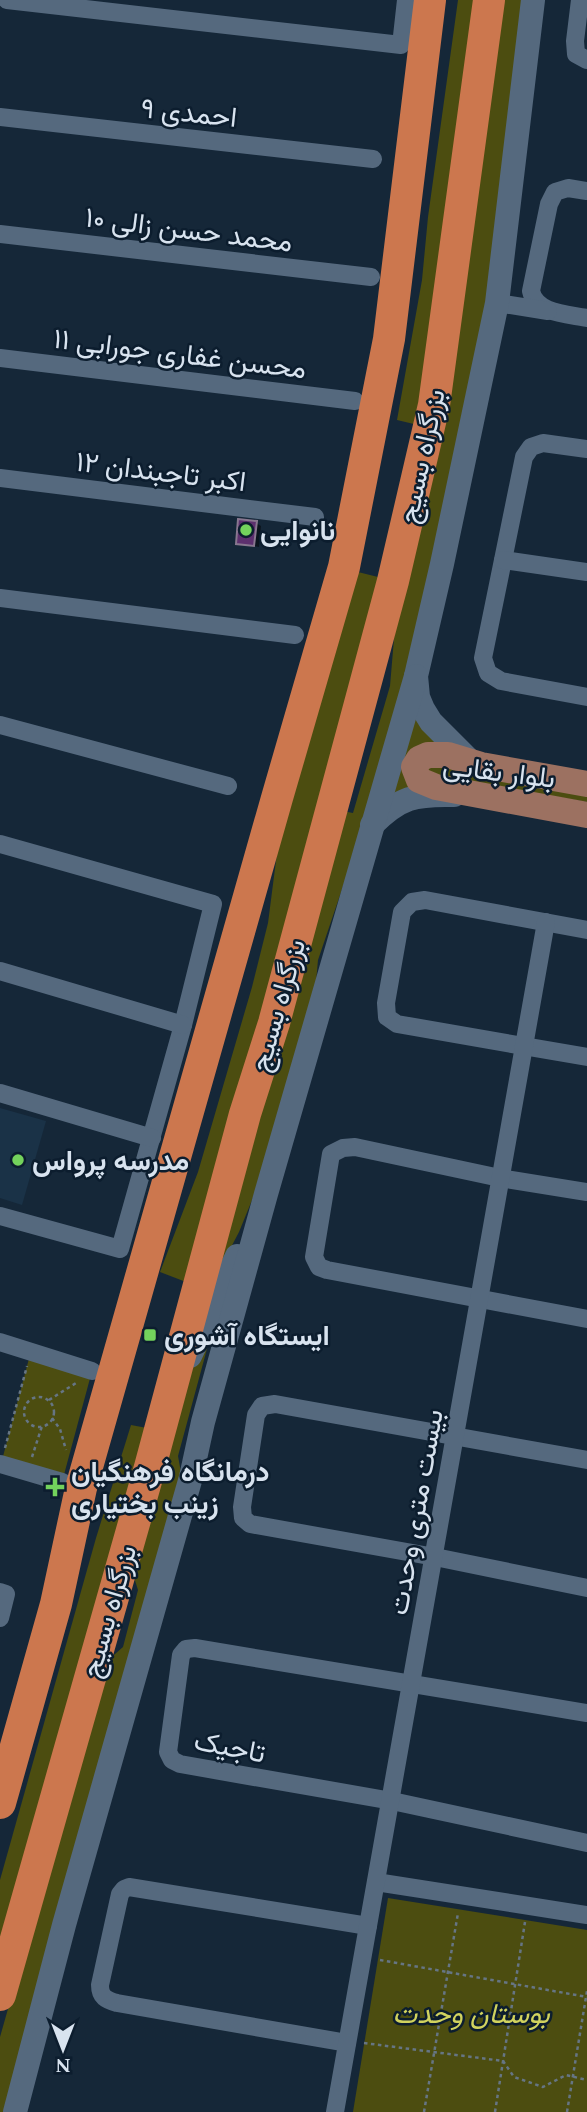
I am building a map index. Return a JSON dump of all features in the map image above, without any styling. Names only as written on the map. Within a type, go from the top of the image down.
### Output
[{"type":"highway","name":"بزرگراه بسیج","points":[[0,1803],[56,1604],[85,1475],[344,567],[388,339],[430,0]]},
{"type":"highway","name":"بزرگراه بسیج","points":[[0,1995],[150,1467],[245,1114],[274,1023],[393,581],[434,405],[489,0]]},
{"type":"main road","points":[[15,2112],[64,1925],[191,1478],[203,1422],[266,1194],[417,668],[442,564],[497,303],[533,0]]},
{"type":"main road","name":"بلوار بقایی","points":[[417,668],[418,697],[423,709],[439,730],[469,760],[481,765],[587,784]]},
{"type":"main road","points":[[469,760],[448,755],[428,755],[419,759],[414,767],[419,780],[427,784],[474,795]]},
{"type":"main road","name":"بلوار بقایی","points":[[371,826],[390,807],[410,797],[425,794],[474,795],[587,815]]},
{"type":"main road","points":[[164,1410],[266,1194]]},
{"type":"street","points":[[7,0],[395,45],[406,0]]},
{"type":"street","points":[[580,0],[576,54],[587,60]]},
{"type":"street","name":"احمدی ۹","points":[[0,117],[373,159]]},
{"type":"street","points":[[552,312],[537,303],[531,291],[550,204],[555,192],[568,188],[587,191]]},
{"type":"street","name":"محمد حسن زالی ۱۰","points":[[0,234],[371,276]]},
{"type":"street","points":[[497,303],[587,318]]},
{"type":"street","name":"محسن غفاری جورابی ۱۱","points":[[0,358],[355,401]]},
{"type":"street","points":[[587,449],[542,443],[531,447],[524,457],[483,659],[488,674],[501,681],[587,697]]},
{"type":"street","name":"اکبر تاجبندان ۱۲","points":[[0,478],[316,517]]},
{"type":"street","points":[[503,560],[587,572]]},
{"type":"street","points":[[0,598],[295,635]]},
{"type":"street","points":[[0,725],[228,786]]},
{"type":"street","points":[[0,844],[213,904],[175,1023],[152,1138],[120,1250],[0,1216]]},
{"type":"street","points":[[587,930],[425,900],[412,902],[402,912],[386,1003],[387,1017],[397,1024],[587,1057]]},
{"type":"street","name":"بیست متری وحدت","points":[[335,2112],[356,2043],[368,1926],[546,922]]},
{"type":"street","points":[[0,971],[175,1023]]},
{"type":"street","points":[[0,1093],[152,1138]]},
{"type":"street","points":[[587,1192],[500,1178],[355,1147],[342,1148],[331,1154],[314,1257],[319,1267],[587,1320]]},
{"type":"street","points":[[0,1342],[92,1371]]},
{"type":"street","points":[[587,1460],[275,1404],[262,1406],[256,1415],[242,1507],[243,1518],[250,1524],[587,1588]]},
{"type":"street","points":[[0,1464],[62,1482]]},
{"type":"street","points":[[0,1618],[3,1593]]},
{"type":"street","name":"تاجیک","points":[[392,1801],[180,1764],[172,1760],[168,1752],[181,1655],[186,1649],[195,1648],[411,1683]]},
{"type":"street","points":[[411,1683],[587,1713]]},
{"type":"street","points":[[392,1801],[587,1843]]},
{"type":"street","points":[[376,1882],[587,1915]]},
{"type":"street","points":[[356,2043],[117,2003],[106,2000],[100,1993],[100,1985],[120,1894],[124,1889],[150,1889],[368,1926]]},
{"type":"path","points":[[0,1464],[31,1351]]},
{"type":"path","points":[[48,1400],[92,1371]]},
{"type":"path","points":[[24,1409],[34,1398],[48,1400],[53,1408],[52,1418],[60,1429],[69,1458]]},
{"type":"path","points":[[16,1405],[24,1409],[28,1422],[42,1426]]},
{"type":"path","points":[[27,1472],[42,1426],[52,1418]]},
{"type":"path","points":[[424,2112],[458,1909]]},
{"type":"path","points":[[495,2112],[525,1920]]},
{"type":"path","points":[[378,1960],[586,1997]]},
{"type":"path","points":[[567,2112],[587,1991]]},
{"type":"path","points":[[356,2043],[503,2061],[514,2077],[543,2087],[566,2074],[587,2080]]},
{"type":"shaded area","name":"مدرسه پرواس","points":[[0,1108],[46,1121],[22,1205],[0,1198]]},
{"type":"green space","points":[[458,0],[477,0],[418,425],[397,420],[422,280]]},
{"type":"green space","points":[[502,0],[526,0],[492,272],[430,591],[357,845],[318,960],[314,1004],[265,1168],[239,1232],[206,1295],[342,811],[353,813],[390,686],[395,627]]},
{"type":"green space","points":[[358,572],[382,578],[186,1282],[160,1272],[198,1172],[252,987],[268,923],[277,853]]},
{"type":"green space","points":[[415,709],[449,747],[412,785],[384,804]]},
{"type":"green space","points":[[427,765],[587,795],[587,802],[428,775]]},
{"type":"green space","points":[[224,1286],[178,1456],[182,1478],[4,2112],[0,2112],[0,2037],[107,1661],[123,1647],[138,1590],[132,1571],[177,1410]]},
{"type":"green space","points":[[31,1351],[92,1371],[62,1482],[1,1464]]},
{"type":"green space","points":[[131,1425],[147,1428],[0,1955],[0,1880],[96,1538]]},
{"type":"green space","name":"بوستان وحدت","points":[[388,1898],[587,1930],[587,2112],[353,2112]]},
{"type":"building","name":"نانوایی","points":[[238,519],[257,521],[254,546],[236,544]]},
{"type":"place","name":"نانوایی","points":[[246,530]]},
{"type":"place","name":"مدرسه پرواس","points":[[18,1160]]},
{"type":"place","name":"ایستگاه آشوری","points":[[150,1335]]},
{"type":"place","name":"درمانگاه فرهنگیان زینب بختیاری","points":[[55,1487]]}]
